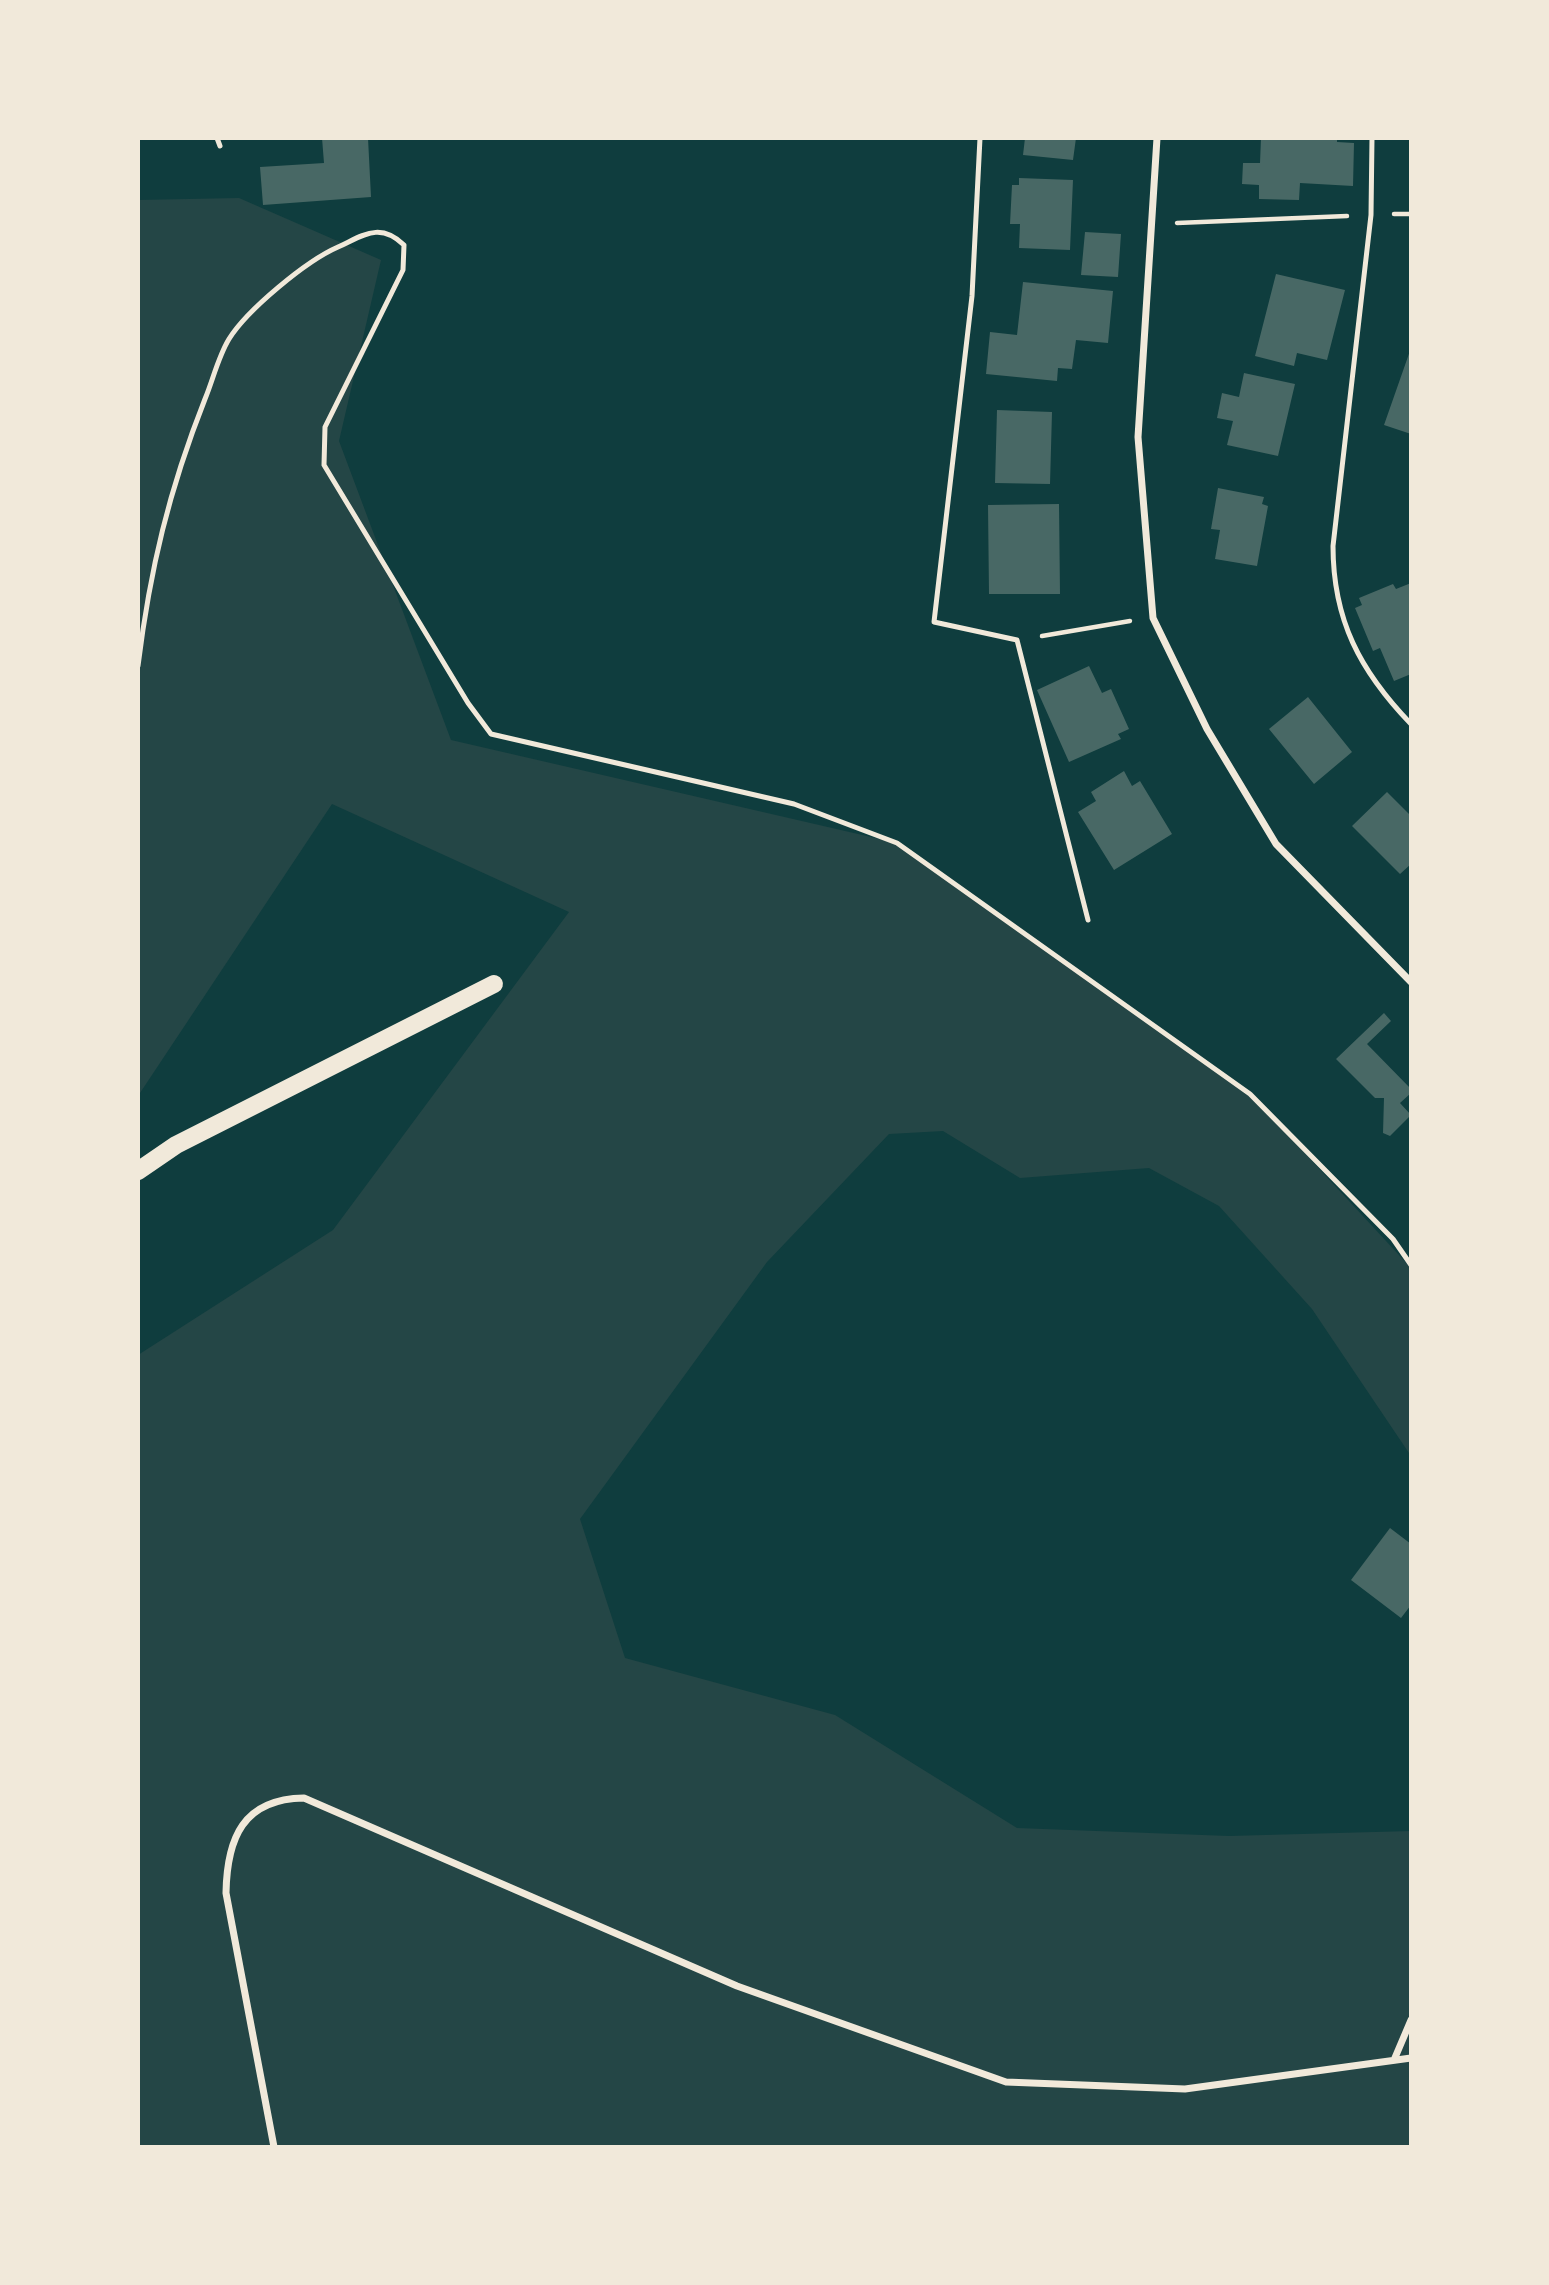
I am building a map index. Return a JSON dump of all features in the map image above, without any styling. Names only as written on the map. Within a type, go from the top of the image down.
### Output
[{"type":"main road","points":[[138,1171],[176,1145],[494,984]]},
{"type":"street","points":[[1157,138],[1138,438],[1153,618],[1207,729],[1276,844],[1411,982]]},
{"type":"street","points":[[274,2147],[226,1893],[226,1858],[239,1830],[260,1807],[283,1798],[304,1798],[737,1986],[1006,2082],[1185,2089],[1411,2058]]},
{"type":"street","points":[[1394,2060],[1411,2021]]},
{"type":"lane","points":[[217,138],[220,146]]},
{"type":"lane","points":[[980,138],[972,296],[934,622],[1017,640],[1088,920]]},
{"type":"lane","points":[[1372,138],[1371,215],[1333,546],[1332,583],[1343,623],[1363,666],[1387,699],[1411,724]]},
{"type":"lane","points":[[138,666],[148,586],[178,466],[229,340],[260,303],[328,251],[371,232],[392,233],[404,245],[403,270],[326,427],[324,465],[468,703],[491,734],[794,804],[897,843],[1251,1094],[1393,1239],[1411,1265]]},
{"type":"path","points":[[1151,224],[1411,214]]},
{"type":"path","points":[[1017,640],[1153,618]]},
{"type":"shaded area","points":[[239,198],[381,260],[339,441],[451,740],[897,843],[1250,1094],[1411,1268],[1411,1456],[1312,1309],[1219,1206],[1149,1168],[1020,1178],[943,1131],[889,1134],[767,1262],[580,1519],[625,1658],[835,1715],[1017,1828],[1229,1836],[1411,1831],[1411,2147],[138,2147],[138,1355],[333,1230],[569,912],[332,804],[138,1096],[138,200]]},
{"type":"building","points":[[322,138],[368,138],[371,197],[263,205],[260,167],[324,163]]},
{"type":"building","points":[[1025,138],[1076,138],[1073,160],[1023,155]]},
{"type":"building","points":[[1261,138],[1337,138],[1337,142],[1354,143],[1353,186],[1300,183],[1299,200],[1259,199],[1259,185],[1242,184],[1243,163],[1260,163]]},
{"type":"building","points":[[1019,178],[1073,180],[1070,250],[1019,248],[1020,224],[1010,224],[1012,185],[1019,185]]},
{"type":"building","points":[[1085,232],[1121,234],[1118,277],[1081,275]]},
{"type":"building","points":[[1276,274],[1345,290],[1327,360],[1297,353],[1294,366],[1255,356]]},
{"type":"building","points":[[1023,282],[1113,291],[1108,343],[1076,340],[1072,369],[1058,368],[1057,381],[986,374],[990,332],[1017,335]]},
{"type":"building","points":[[1411,348],[1411,434],[1384,425]]},
{"type":"building","points":[[1244,373],[1295,384],[1278,456],[1227,445],[1233,421],[1217,418],[1222,393],[1239,397]]},
{"type":"building","points":[[997,410],[1052,412],[1050,484],[995,483]]},
{"type":"building","points":[[1218,488],[1264,497],[1262,504],[1268,506],[1257,566],[1215,559],[1220,530],[1211,529]]},
{"type":"building","points":[[1059,504],[1060,594],[989,594],[988,505]]},
{"type":"building","points":[[1411,583],[1411,674],[1394,681],[1380,648],[1373,651],[1355,608],[1362,605],[1359,598],[1393,584],[1396,589]]},
{"type":"building","points":[[1089,666],[1102,693],[1111,689],[1129,729],[1118,734],[1121,739],[1069,762],[1037,690]]},
{"type":"building","points":[[1308,697],[1352,752],[1314,784],[1269,729]]},
{"type":"building","points":[[1124,771],[1132,786],[1140,781],[1172,834],[1114,870],[1078,812],[1096,801],[1091,792]]},
{"type":"building","points":[[1387,792],[1411,816],[1411,864],[1400,874],[1352,826]]},
{"type":"building","points":[[1384,1013],[1391,1021],[1367,1044],[1411,1089],[1411,1093],[1400,1103],[1411,1115],[1390,1136],[1383,1133],[1384,1098],[1375,1098],[1336,1059]]},
{"type":"building","points":[[1390,1528],[1411,1544],[1411,1605],[1401,1618],[1351,1580]]}]
